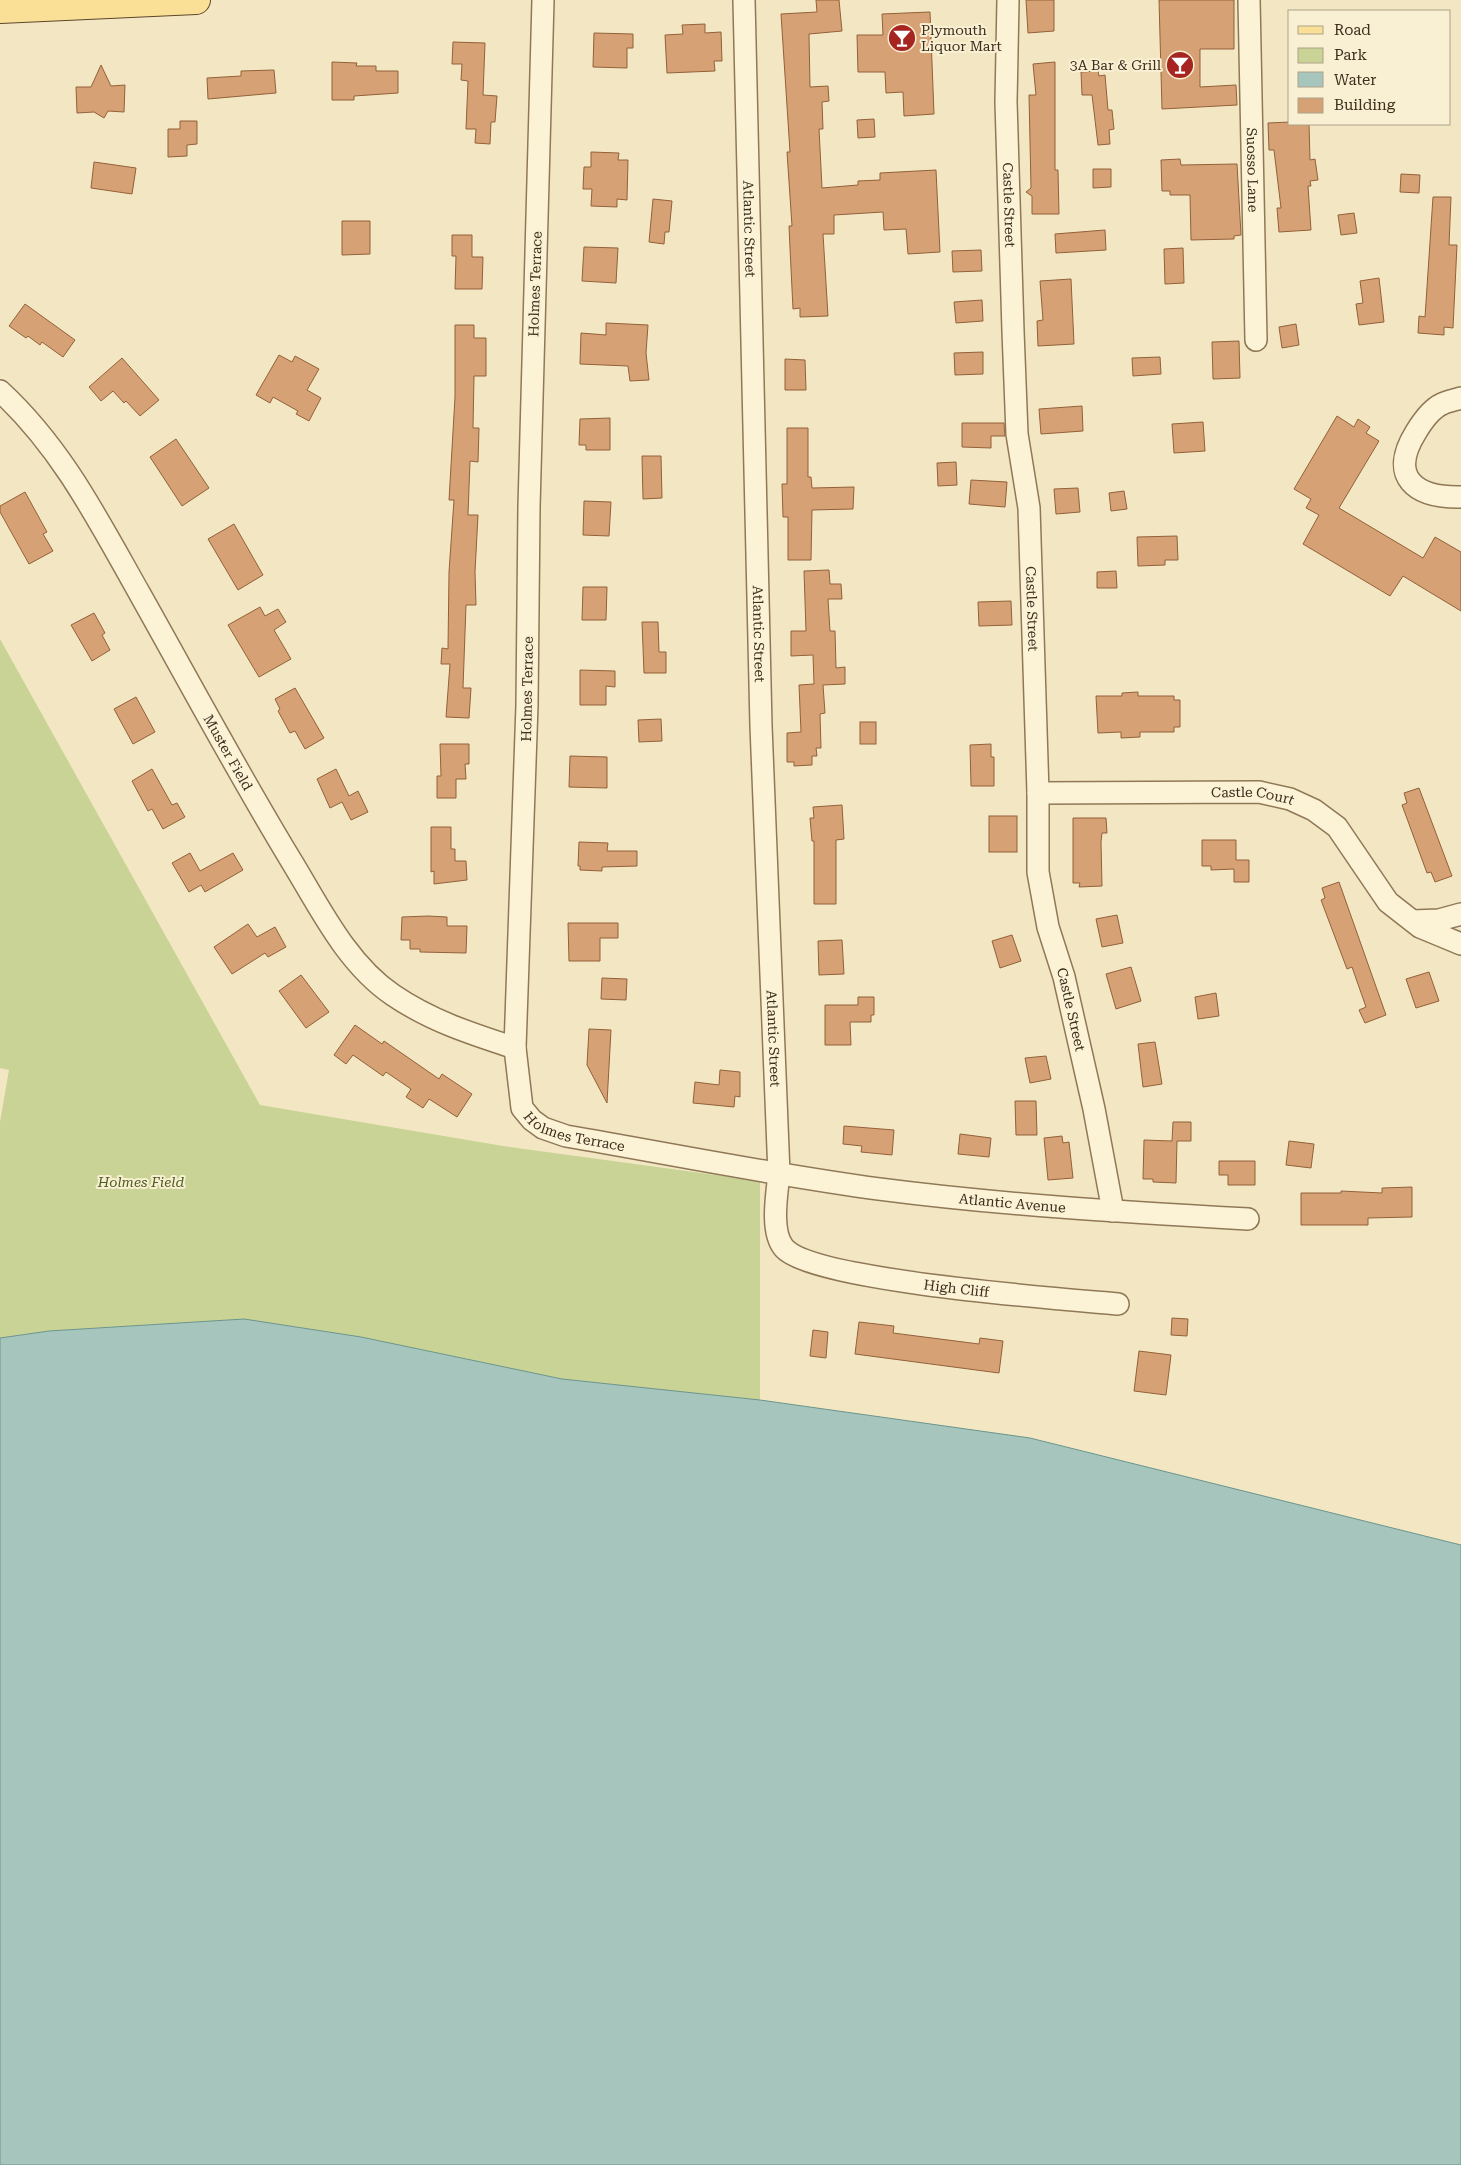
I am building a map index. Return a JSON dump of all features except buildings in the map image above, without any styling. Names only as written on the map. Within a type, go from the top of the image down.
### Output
[{"type":"main road","points":[[0,9],[196,0]]},
{"type":"street","name":"Holmes Terrace","points":[[543,0],[529,507],[528,705],[515,1048],[522,1108],[532,1120],[543,1128],[566,1136],[779,1174]]},
{"type":"street","name":"Atlantic Street","points":[[744,0],[761,726],[779,1174],[775,1208],[777,1228],[782,1247],[797,1259]]},
{"type":"street","name":"Castle Street","points":[[1008,0],[1006,102],[1013,331],[1018,434],[1029,508],[1038,793],[1038,872],[1048,927],[1064,977],[1094,1109],[1112,1211]]},
{"type":"street","name":"Suosso Lane","points":[[1249,0],[1256,340]]},
{"type":"street","name":"Muster Field","points":[[0,391],[44,437],[85,496],[276,836],[335,933],[356,961],[392,995],[444,1025],[515,1048]]},
{"type":"street","points":[[1461,398],[1441,404],[1429,414],[1408,446],[1403,467],[1406,478],[1426,493],[1442,497],[1461,497]]},
{"type":"street","name":"Castle Court","points":[[1038,793],[1259,792],[1290,799],[1314,810],[1337,827],[1388,902],[1413,921],[1438,936],[1461,944]]},
{"type":"street","points":[[1413,921],[1439,920],[1461,914]]},
{"type":"street","name":"Atlantic Avenue","points":[[779,1174],[879,1189],[1041,1207],[1248,1219]]},
{"type":"street","name":"High Cliff","points":[[797,1259],[830,1269],[878,1277],[1013,1295],[1118,1304]]},
{"type":"green space","name":"Holmes Field","points":[[0,639],[260,1105],[503,1146],[760,1181],[760,1400],[562,1379],[361,1337],[244,1319],[49,1331],[0,1338],[0,1122],[9,1070],[0,1068]]},
{"type":"water","points":[[244,1319],[361,1337],[562,1379],[760,1400],[1030,1438],[1461,1545],[1461,2165],[0,2165],[0,1338],[49,1331]]},
{"type":"place","name":"Plymouth Liquor Mart","points":[[902,38]]},
{"type":"place","name":"3A Bar & Grill","points":[[1180,65]]}]
